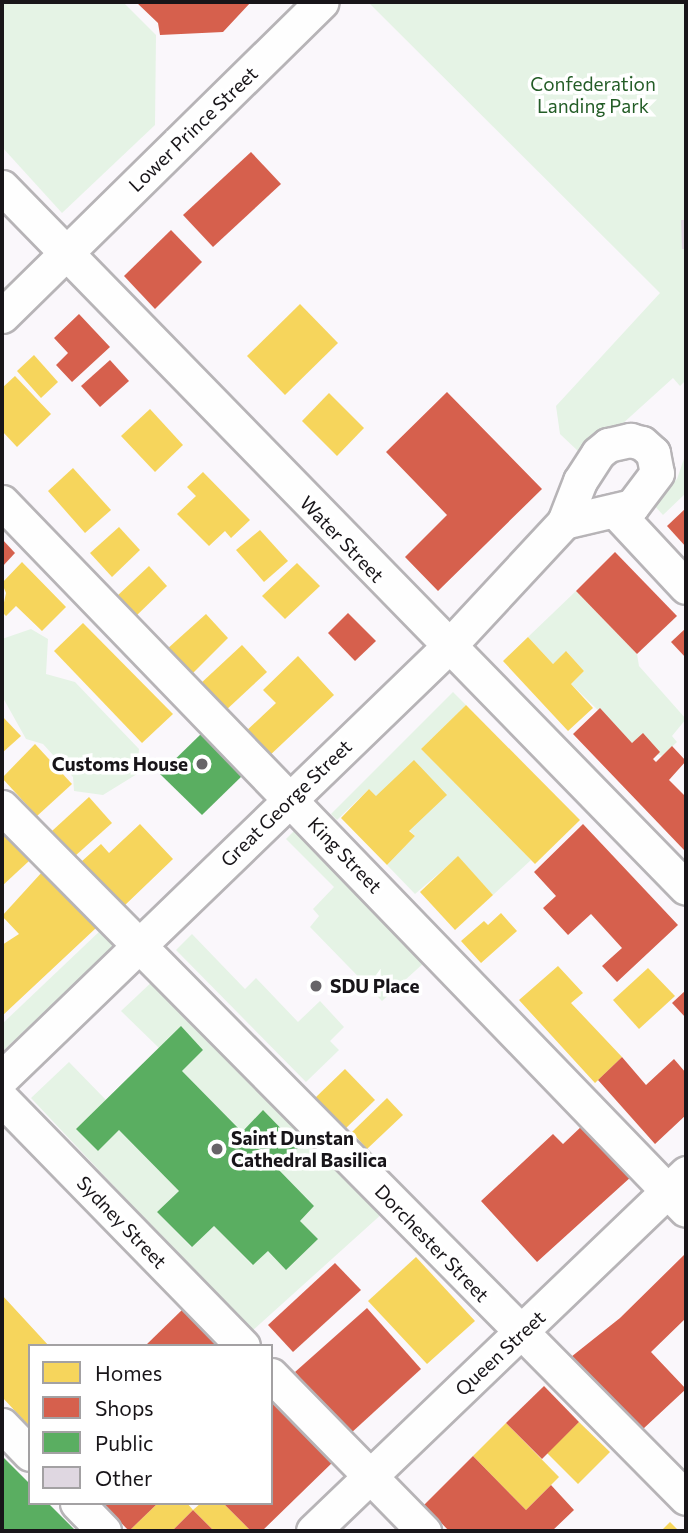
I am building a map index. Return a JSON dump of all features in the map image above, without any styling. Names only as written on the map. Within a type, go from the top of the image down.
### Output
[{"type":"street","name":"Lower Prince Street","points":[[2,316],[322,2]]},
{"type":"street","name":"Water Street","points":[[2,187],[64,255],[686,888]]},
{"type":"street","name":"Great George Street","points":[[2,1078],[142,947],[289,798],[448,648],[564,522],[580,481],[598,453],[618,441],[642,443],[653,453],[657,473],[643,498],[617,513],[564,522]]},
{"type":"street","name":"King Street","points":[[2,502],[289,798],[680,1191]]},
{"type":"street","points":[[617,513],[686,587]]},
{"type":"street","name":"Dorchester Street","points":[[2,807],[520,1335],[686,1498]]},
{"type":"street","name":"Sydney Street","points":[[2,1099],[241,1344]]},
{"type":"street","name":"Queen Street","points":[[313,1531],[520,1335],[680,1191]]},
{"type":"street","points":[[273,1376],[424,1531]]},
{"type":"street","points":[[2,1425],[28,1452]]},
{"type":"street","points":[[79,1505],[104,1531]]},
{"type":"green space","points":[[2,2],[123,2],[156,35],[155,125],[62,213],[2,147]]},
{"type":"green space","name":"Confederation Landing Park","points":[[686,2],[686,380],[680,386],[673,378],[610,435],[579,452],[560,434],[556,406],[660,293],[370,4]]},
{"type":"green space","points":[[686,453],[686,493],[663,515],[652,503],[677,479]]},
{"type":"green space","points":[[576,591],[637,654],[639,666],[686,719],[672,736],[677,742],[662,756],[632,743],[571,684],[584,671],[567,652],[553,664],[528,637]]},
{"type":"green space","points":[[31,629],[48,639],[46,674],[75,682],[139,749],[137,774],[103,795],[74,791],[73,777],[43,744],[26,739],[2,696],[2,639]]},
{"type":"green space","points":[[453,692],[466,705],[421,749],[531,860],[493,895],[458,857],[415,894],[387,865],[415,836],[369,789],[337,820],[331,814]]},
{"type":"green space","points":[[294,831],[426,961],[382,1001],[310,927],[319,916],[313,909],[334,887],[286,839]]},
{"type":"green space","points":[[102,929],[116,944],[2,1052],[2,1024]]},
{"type":"green space","points":[[192,934],[245,989],[256,978],[298,1022],[320,1001],[344,1027],[330,1041],[339,1050],[306,1082],[176,950]]},
{"type":"green space","points":[[155,979],[384,1212],[251,1332],[31,1098],[69,1062],[106,1100],[77,1129],[98,1151],[119,1130],[179,1191],[157,1212],[191,1247],[214,1226],[252,1265],[268,1251],[318,1239],[300,1221],[314,1206],[277,1168],[299,1146],[263,1111],[242,1132],[182,1071],[203,1050],[181,1027],[159,1048],[121,1011]]},
{"type":"building: Homes","points":[[300,304],[338,343],[285,395],[247,356]]},
{"type":"building: Homes","points":[[34,355],[58,382],[41,398],[17,371]]},
{"type":"building: Homes","points":[[15,376],[51,414],[17,447],[2,431],[2,388]]},
{"type":"building: Homes","points":[[329,393],[364,428],[337,456],[302,421]]},
{"type":"building: Homes","points":[[150,409],[183,445],[155,472],[121,436]]},
{"type":"building: Homes","points":[[73,468],[111,510],[85,533],[48,491]]},
{"type":"building: Homes","points":[[203,472],[250,520],[231,538],[225,531],[209,546],[177,514],[196,496],[187,487]]},
{"type":"building: Homes","points":[[119,527],[140,550],[112,577],[90,553]]},
{"type":"building: Homes","points":[[260,530],[288,561],[264,582],[236,550]]},
{"type":"building: Homes","points":[[22,562],[66,607],[42,631],[16,606],[6,616],[2,612],[6,593],[2,583]]},
{"type":"building: Homes","points":[[297,563],[320,586],[285,619],[262,596]]},
{"type":"building: Homes","points":[[149,566],[167,586],[135,617],[116,597]]},
{"type":"building: Homes","points":[[206,614],[228,638],[190,676],[166,650]]},
{"type":"building: Homes","points":[[83,623],[173,714],[142,743],[54,651]]},
{"type":"building: Homes","points":[[528,637],[553,664],[566,651],[584,671],[571,684],[593,708],[568,731],[503,661]]},
{"type":"building: Homes","points":[[242,645],[267,672],[224,712],[199,685]]},
{"type":"building: Homes","points":[[298,656],[334,695],[267,758],[244,733],[276,703],[263,690]]},
{"type":"building: Homes","points":[[466,705],[580,820],[535,864],[421,749]]},
{"type":"building: Homes","points":[[2,716],[21,736],[2,753]]},
{"type":"building: Homes","points":[[35,744],[72,784],[37,816],[2,778]]},
{"type":"building: Homes","points":[[414,760],[447,795],[409,831],[415,836],[387,865],[341,818],[369,789],[376,796]]},
{"type":"building: Homes","points":[[89,797],[112,823],[75,856],[52,831]]},
{"type":"building: Homes","points":[[140,824],[173,859],[123,907],[81,862],[101,844],[109,853]]},
{"type":"building: Homes","points":[[2,831],[29,861],[2,886]]},
{"type":"building: Homes","points":[[458,856],[493,895],[455,930],[420,892]]},
{"type":"building: Homes","points":[[43,871],[96,928],[2,1016],[2,945],[19,934],[2,916]]},
{"type":"building: Homes","points":[[501,913],[517,931],[481,963],[461,941],[484,921],[488,925]]},
{"type":"building: Homes","points":[[558,966],[583,993],[571,1003],[622,1057],[595,1083],[519,1000]]},
{"type":"building: Homes","points":[[648,968],[675,996],[639,1029],[613,1000]]},
{"type":"building: Homes","points":[[345,1069],[375,1100],[345,1129],[315,1098]]},
{"type":"building: Homes","points":[[387,1098],[403,1115],[367,1149],[352,1132]]},
{"type":"building: Homes","points":[[416,1257],[475,1321],[427,1364],[368,1301]]},
{"type":"building: Homes","points":[[2,1295],[47,1344],[28,1344],[28,1425],[2,1397]]},
{"type":"building: Homes","points":[[579,1422],[610,1452],[578,1484],[547,1453]]},
{"type":"building: Homes","points":[[506,1423],[559,1477],[526,1510],[473,1456]]},
{"type":"building: Homes","points":[[156,1505],[189,1505],[193,1510],[172,1531],[129,1531]]},
{"type":"building: Homes","points":[[199,1505],[225,1505],[251,1531],[214,1531],[193,1510]]},
{"type":"building: Homes","points":[[2,1510],[22,1531],[2,1531]]},
{"type":"building: Homes","points":[[670,1522],[679,1531],[661,1531]]},
{"type":"building: Shops","points":[[136,2],[251,2],[223,32],[160,35],[158,23]]},
{"type":"building: Shops","points":[[251,152],[281,184],[213,247],[183,215]]},
{"type":"building: Shops","points":[[171,230],[202,262],[155,309],[124,276]]},
{"type":"building: Shops","points":[[79,314],[110,347],[72,382],[56,365],[68,353],[54,338]]},
{"type":"building: Shops","points":[[110,360],[129,381],[100,407],[81,386]]},
{"type":"building: Shops","points":[[447,392],[542,489],[438,591],[405,557],[447,515],[386,452]]},
{"type":"building: Shops","points":[[686,508],[686,547],[667,526]]},
{"type":"building: Shops","points":[[2,539],[15,553],[2,567]]},
{"type":"building: Shops","points":[[615,552],[677,616],[637,654],[576,591]]},
{"type":"building: Shops","points":[[348,613],[376,641],[355,661],[328,633]]},
{"type":"building: Shops","points":[[686,628],[686,658],[671,642]]},
{"type":"building: Shops","points":[[600,708],[632,743],[643,733],[660,752],[653,759],[656,762],[672,746],[686,761],[669,780],[686,797],[684,850],[573,734]]},
{"type":"building: Shops","points":[[583,824],[678,925],[617,982],[602,966],[622,948],[591,914],[568,935],[543,908],[556,896],[534,872]]},
{"type":"building: Shops","points":[[686,990],[686,1018],[672,1003]]},
{"type":"building: Shops","points":[[622,1057],[646,1085],[674,1059],[686,1073],[686,1115],[655,1144],[598,1080]]},
{"type":"building: Shops","points":[[584,1124],[632,1176],[537,1262],[481,1201],[553,1134],[563,1144]]},
{"type":"building: Shops","points":[[686,1253],[686,1318],[651,1352],[686,1389],[643,1429],[571,1357],[620,1318]]},
{"type":"building: Shops","points":[[335,1263],[361,1290],[293,1352],[268,1325]]},
{"type":"building: Shops","points":[[184,1308],[220,1344],[147,1344]]},
{"type":"building: Shops","points":[[367,1308],[421,1369],[350,1434],[295,1372]]},
{"type":"building: Shops","points":[[544,1386],[579,1422],[542,1459],[506,1423]]},
{"type":"building: Shops","points":[[273,1396],[335,1460],[262,1531],[251,1531],[225,1505],[273,1505]]},
{"type":"building: Shops","points":[[473,1456],[526,1510],[551,1485],[574,1510],[552,1531],[449,1531],[424,1505]]},
{"type":"building: Shops","points":[[104,1505],[156,1505],[129,1531]]},
{"type":"building: Shops","points":[[193,1510],[214,1531],[172,1531]]},
{"type":"building: Public","name":"Customs House","points":[[202,733],[243,775],[202,815],[160,774]]},
{"type":"building: Public","name":"Saint Dunstan Cathedral Basilica","points":[[181,1026],[203,1050],[182,1071],[242,1132],[263,1110],[299,1147],[277,1168],[314,1206],[300,1221],[318,1239],[286,1270],[268,1251],[253,1265],[214,1226],[192,1247],[157,1212],[179,1191],[119,1130],[98,1151],[76,1129]]},
{"type":"building: Public","points":[[2,1456],[28,1482],[28,1505],[50,1505],[76,1531],[2,1531]]},
{"type":"building: Other","points":[[681,220],[686,220],[686,249],[682,249]]},
{"type":"place","name":"Customs House","points":[[202,764]]},
{"type":"place","name":"SDU Place","points":[[316,986]]},
{"type":"place","name":"Saint Dunstan Cathedral Basilica","points":[[217,1149]]}]
